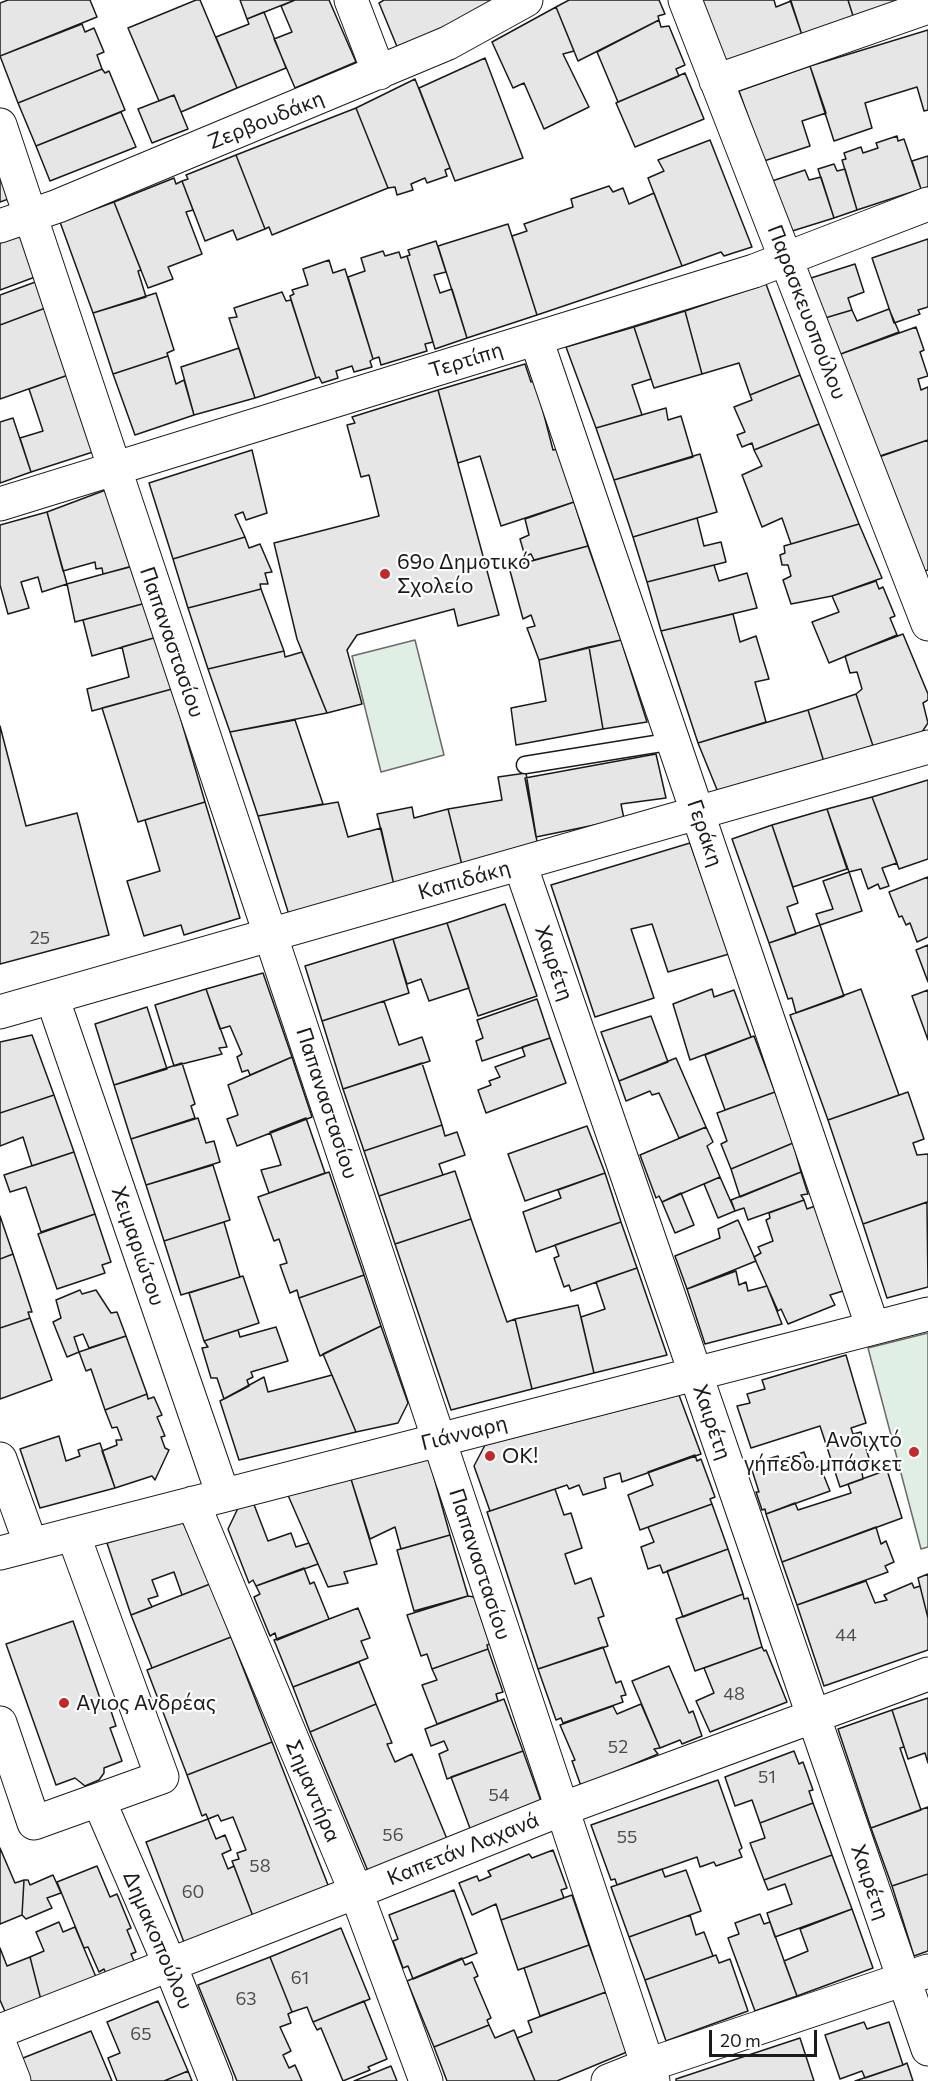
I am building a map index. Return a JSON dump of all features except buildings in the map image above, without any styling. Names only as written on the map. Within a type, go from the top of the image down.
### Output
[{"type":"street","points":[[351,0],[379,73]]},
{"type":"street","name":"Ζερβουδάκη","points":[[15,221],[379,73],[448,43],[526,0]]},
{"type":"street","name":"Παρασκευοπούλου","points":[[685,0],[928,624]]},
{"type":"street","points":[[716,81],[928,7]]},
{"type":"street","name":"Παπαναστασίου","points":[[0,125],[15,221],[114,469],[650,2073]]},
{"type":"street","name":"Τερτίπη","points":[[0,504],[787,261],[928,204]]},
{"type":"street","name":"Γεράκη","points":[[537,339],[873,1328]]},
{"type":"street","name":"Καπιδάκη","points":[[0,1012],[928,747]]},
{"type":"street","name":"Χαιρέτη","points":[[520,864],[813,1715],[916,1975],[928,2049]]},
{"type":"street","name":"Χειμαριώτου","points":[[52,997],[208,1499]]},
{"type":"street","name":"Γιάνναρη","points":[[15,1549],[928,1314]]},
{"type":"street","points":[[0,1459],[15,1549]]},
{"type":"street","name":"Σημαντήρα","points":[[208,1499],[426,2081]]},
{"type":"street","points":[[0,1723],[34,1823],[162,1777],[73,1534]]},
{"type":"street","name":"Καπετάν Λαχανά","points":[[0,2031],[562,1809],[928,1674]]},
{"type":"street","name":"Δημακοπούλου","points":[[99,1801],[170,1965],[216,2081]]},
{"type":"street","points":[[608,2081],[650,2073],[916,1975]]},
{"type":"street","points":[[0,2045],[14,2081]]},
{"type":"lane","points":[[525,765],[674,741]]},
{"type":"green space","points":[[415,640],[444,755],[381,772],[352,656]]},
{"type":"green space","name":"Ανοιχτό γήπεδο μπάσκετ","points":[[928,1333],[928,1547],[921,1549],[868,1348]]},
{"type":"place","name":"69ο Δημοτικό Σχολείο","points":[[385,574]]},
{"type":"place","name":"Ανοιχτό γήπεδο μπάσκετ","points":[[914,1452]]},
{"type":"place","name":"OK!","points":[[490,1456]]},
{"type":"place","name":"Αγιος Ανδρέας","points":[[64,1703]]}]
